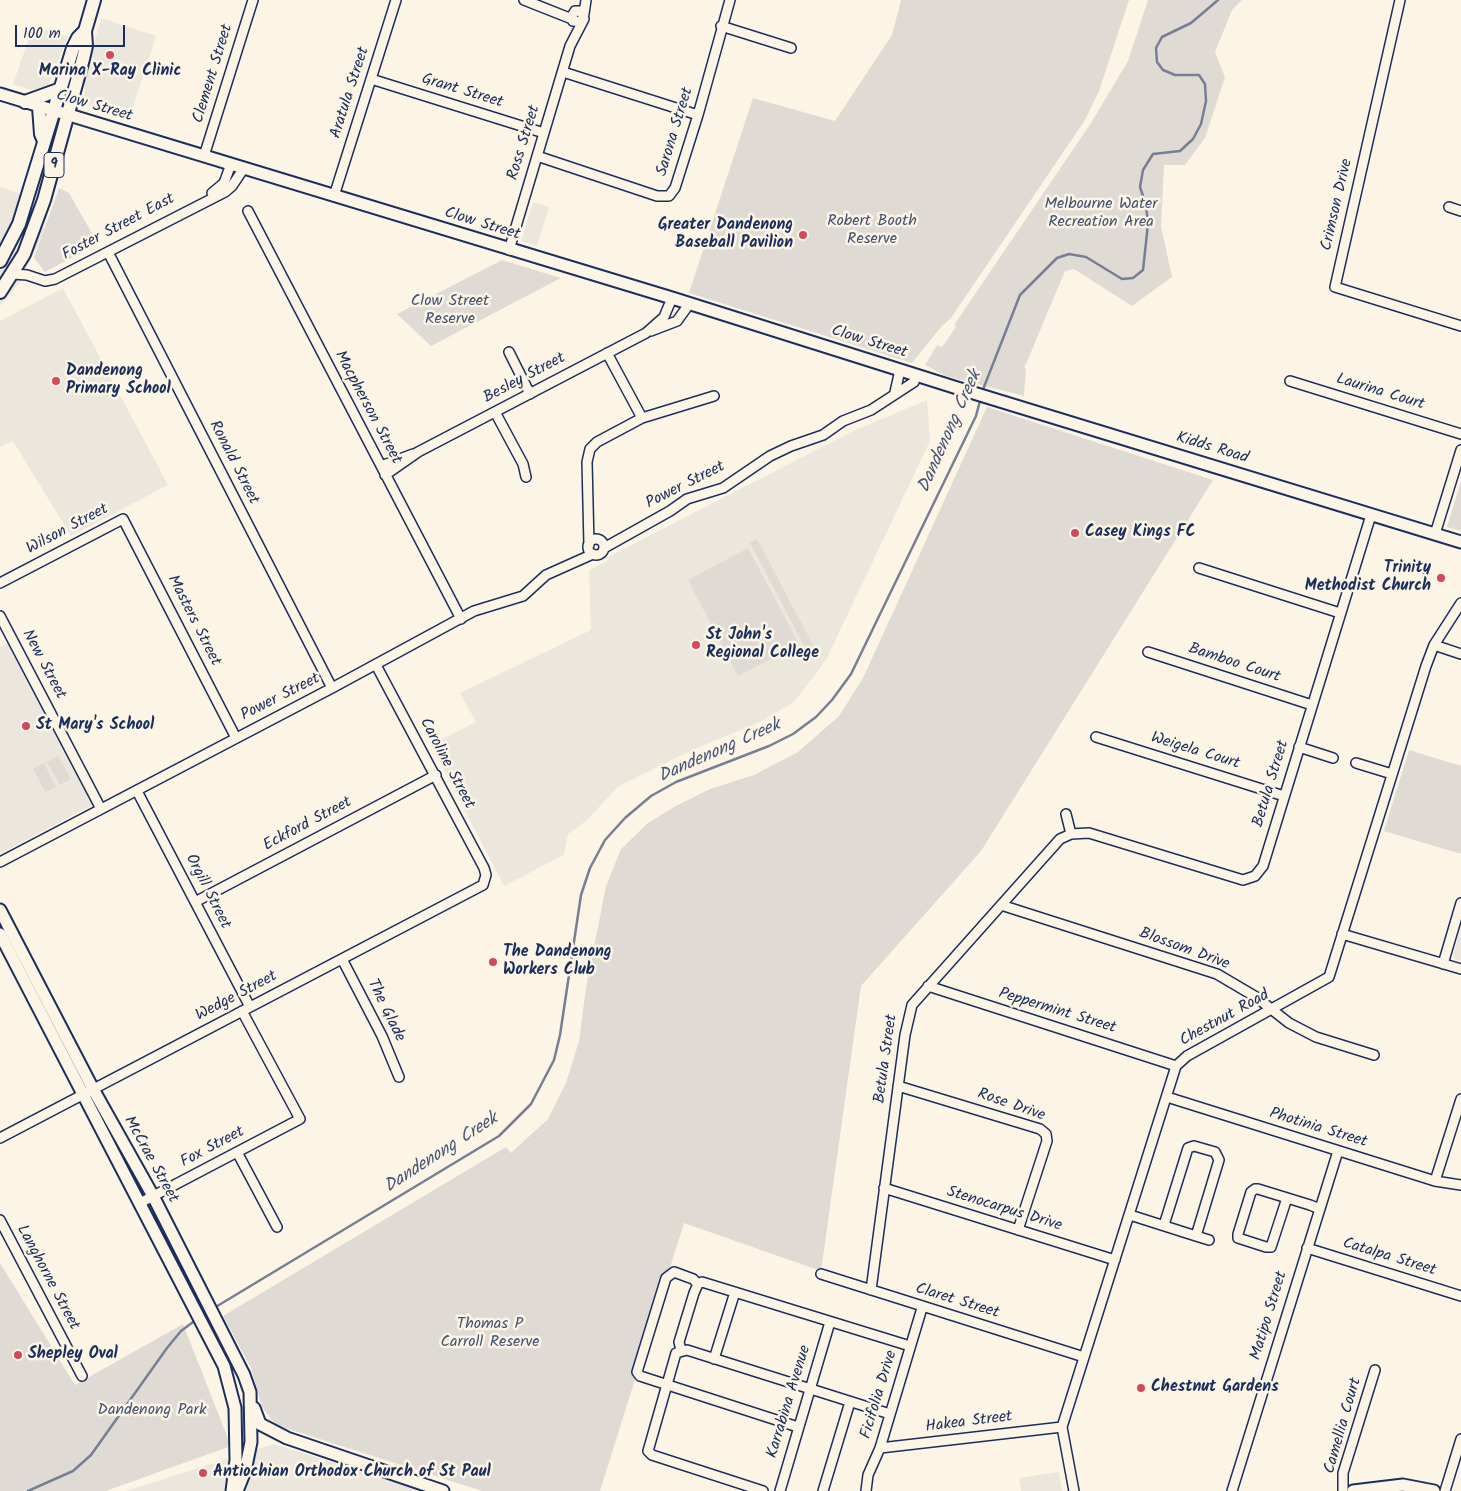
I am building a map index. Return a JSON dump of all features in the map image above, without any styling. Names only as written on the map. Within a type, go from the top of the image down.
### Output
[{"type":"highway","name":"9","points":[[0,292],[24,254],[40,213],[86,46],[85,31],[94,0]]},
{"type":"highway","name":"9","points":[[0,261],[19,224],[73,48],[78,38],[85,31]]},
{"type":"highway","points":[[25,102],[61,89]]},
{"type":"highway","points":[[38,107],[41,134],[45,143]]},
{"type":"main road","name":"Clow Street","points":[[0,94],[509,250],[690,303],[954,387]]},
{"type":"main road","name":"Kidds Road","points":[[954,387],[1461,542]]},
{"type":"main road","name":"McCrae Street","points":[[0,910],[93,1089],[153,1196],[244,1375],[250,1392],[251,1432],[247,1464],[237,1491]]},
{"type":"main road","name":"McCrae Street","points":[[0,934],[82,1095],[209,1336],[227,1374],[235,1408]]},
{"type":"main road","points":[[250,1392],[259,1423],[287,1438]]},
{"type":"main road","points":[[235,1408],[240,1422],[251,1432],[287,1438],[443,1491]]},
{"type":"main road","points":[[232,1491],[236,1460],[235,1408]]},
{"type":"main road","points":[[1353,1491],[1403,1485],[1434,1491]]},
{"type":"street","name":"Clement Street","points":[[204,156],[253,0]]},
{"type":"street","name":"Aratula Street","points":[[334,196],[396,0]]},
{"type":"street","points":[[524,0],[577,16]]},
{"type":"street","name":"Ross Street","points":[[509,250],[563,72],[582,0]]},
{"type":"street","name":"Ross Street","points":[[577,16],[586,0]]},
{"type":"street","name":"Sarona Street","points":[[537,156],[657,196],[669,196],[674,188],[698,115],[715,57],[721,26],[730,0]]},
{"type":"street","name":"Crimson Drive","points":[[1400,0],[1335,287],[1461,326]]},
{"type":"street","points":[[721,26],[791,48]]},
{"type":"street","points":[[563,72],[698,115]]},
{"type":"street","name":"Grant Street","points":[[371,79],[544,133]]},
{"type":"street","name":"Foster Street East","points":[[200,203],[222,186],[231,164]]},
{"type":"street","name":"Foster Street East","points":[[13,274],[27,275],[44,281],[51,280],[230,188],[244,168]]},
{"type":"street","points":[[1449,207],[1461,211]]},
{"type":"street","name":"Macpherson Street","points":[[248,211],[461,619]]},
{"type":"street","name":"Ronald Street","points":[[108,252],[332,688]]},
{"type":"street","name":"Besley Street","points":[[646,333],[664,317],[672,298]]},
{"type":"street","name":"Besley Street","points":[[381,466],[418,452],[646,333],[678,321],[690,303]]},
{"type":"street","points":[[509,352],[530,394]]},
{"type":"street","points":[[607,353],[642,418]]},
{"type":"street","points":[[895,392],[900,370]]},
{"type":"street","name":"Power Street","points":[[0,862],[461,619],[483,608],[523,596],[540,578],[574,562],[595,545],[621,538],[670,511],[687,499],[723,488],[770,456],[791,446],[824,435],[843,421],[871,410],[895,392],[914,382],[916,375]]},
{"type":"street","name":"Laurina Court","points":[[1290,381],[1461,434]]},
{"type":"street","points":[[595,545],[589,522],[587,462],[590,449],[597,442],[642,418],[714,396]]},
{"type":"street","points":[[495,412],[520,459],[526,476]]},
{"type":"street","points":[[1435,534],[1461,450]]},
{"type":"street","name":"Besley Street","points":[[385,475],[418,452]]},
{"type":"street","name":"Betula Street","points":[[871,1290],[909,1011],[928,986],[1060,839],[1070,834],[1089,833],[1243,880],[1255,876],[1263,866],[1371,515]]},
{"type":"street","name":"Wilson Street","points":[[0,582],[122,519]]},
{"type":"street","name":"Masters Street","points":[[122,519],[236,738]]},
{"type":"street","points":[[1198,568],[1340,613]]},
{"type":"street","name":"Chestnut Road","points":[[1074,1491],[1062,1427],[1176,1066],[1187,1056],[1329,977],[1426,666],[1434,645],[1461,603]]},
{"type":"street","name":"New Street","points":[[0,616],[101,809]]},
{"type":"street","points":[[1434,645],[1461,654]]},
{"type":"street","name":"Bamboo Court","points":[[1148,652],[1312,704]]},
{"type":"street","name":"Caroline Street","points":[[376,665],[484,868],[486,879]]},
{"type":"street","name":"Weigela Court","points":[[1096,737],[1284,796]]},
{"type":"street","points":[[1299,747],[1333,758]]},
{"type":"street","points":[[1356,763],[1392,774]]},
{"type":"street","name":"Eckford Street","points":[[195,902],[436,776]]},
{"type":"street","name":"Orgill Street","points":[[137,791],[195,902],[300,1119]]},
{"type":"street","points":[[1066,814],[1070,834]]},
{"type":"street","name":"Wedge Street","points":[[0,1138],[478,887],[486,879]]},
{"type":"street","points":[[1443,964],[1461,903]]},
{"type":"street","name":"Blossom Drive","points":[[1001,904],[1217,974],[1256,997],[1289,1023],[1316,1037],[1374,1055]]},
{"type":"street","points":[[1342,934],[1461,969]]},
{"type":"street","name":"The Glade","points":[[342,959],[382,1036],[399,1077]]},
{"type":"street","name":"Peppermint Street","points":[[928,986],[1176,1066]]},
{"type":"street","name":"Rose Drive","points":[[898,1086],[1040,1129],[1046,1134],[1047,1142],[1018,1230]]},
{"type":"street","name":"Photinia Street","points":[[1166,1097],[1435,1181],[1461,1185]]},
{"type":"street","points":[[1435,1181],[1461,1099]]},
{"type":"street","name":"Fox Street","points":[[140,1203],[300,1119]]},
{"type":"street","points":[[1164,1225],[1188,1148],[1194,1146],[1215,1152],[1219,1156],[1219,1160],[1196,1236]]},
{"type":"street","name":"Matipo Street","points":[[1232,1491],[1338,1151]]},
{"type":"street","points":[[237,1152],[277,1227]]},
{"type":"street","name":"Stenocarpus Drive","points":[[884,1188],[1115,1260]]},
{"type":"street","points":[[1287,1198],[1271,1247],[1238,1238],[1252,1190],[1287,1198],[1320,1209]]},
{"type":"street","points":[[1130,1215],[1209,1240]]},
{"type":"street","name":"Langhorne Street","points":[[0,1220],[82,1376]]},
{"type":"street","name":"Catalpa Street","points":[[1307,1248],[1461,1296]]},
{"type":"street","points":[[698,1284],[693,1279],[674,1272],[666,1278],[637,1372],[640,1376],[798,1427]]},
{"type":"street","name":"Claret Street","points":[[821,1274],[922,1308],[1084,1357]]},
{"type":"street","points":[[698,1284],[707,1283],[910,1346]]},
{"type":"street","points":[[681,1350],[679,1342],[698,1284]]},
{"type":"street","points":[[714,1359],[735,1292]]},
{"type":"street","name":"Ficifolia Drive","points":[[866,1491],[868,1475],[880,1448],[922,1308]]},
{"type":"street","name":"Karrabina Avenue","points":[[780,1491],[830,1322]]},
{"type":"street","points":[[763,1491],[652,1455],[647,1446],[676,1353],[681,1350],[714,1359],[890,1414]]},
{"type":"street","name":"Camellia Court","points":[[1343,1491],[1344,1473],[1375,1370]]},
{"type":"street","points":[[823,1491],[850,1402]]},
{"type":"street","name":"Hakea Street","points":[[880,1448],[1062,1427]]},
{"type":"street","points":[[1445,1491],[1461,1439]]},
{"type":"shaded area","points":[[101,18],[156,36],[129,119],[90,107],[84,97],[85,77]]},
{"type":"shaded area","points":[[33,27],[68,36],[48,87],[30,90],[13,84]]},
{"type":"shaded area","points":[[0,187],[19,193],[45,230],[20,282],[0,306]]},
{"type":"shaded area","points":[[533,202],[549,207],[537,246],[521,241]]},
{"type":"shaded area","name":"Dandenong Primary School","points":[[63,288],[168,485],[71,536],[13,441],[0,447],[0,321]]},
{"type":"shaded area","name":"St John's Regional College","points":[[927,400],[930,441],[826,660],[794,702],[762,721],[686,753],[619,786],[586,821],[568,834],[564,855],[504,886],[431,745],[476,722],[460,693],[591,630],[589,570],[607,561],[608,557],[851,432]]},
{"type":"shaded area","name":"St Mary's School","points":[[9,642],[92,805],[0,854],[0,647]]},
{"type":"shaded area","points":[[1461,927],[1461,961],[1455,959],[1453,955]]},
{"type":"shaded area","points":[[274,1444],[423,1491],[126,1491]]},
{"type":"shaded area","points":[[1059,1472],[1062,1491],[1021,1491],[1019,1478]]},
{"type":"green space","name":"Robert Booth Reserve","points":[[901,0],[1129,0],[1099,91],[1085,120],[951,318],[941,327],[912,363],[689,293],[753,98],[835,121],[892,35]]},
{"type":"green space","name":"Melbourne Water Recreation Area","points":[[1148,0],[1242,0],[1232,10],[1215,52],[1225,77],[1205,138],[1185,165],[1164,165],[1161,227],[1172,277],[1132,306],[1074,269],[1065,271],[1024,366],[1026,369],[1024,396],[946,376],[925,365],[937,345],[942,347],[956,327],[954,325],[1091,123],[1128,61]]},
{"type":"green space","points":[[59,188],[69,193],[98,244],[45,272],[34,258]]},
{"type":"green space","name":"Clow Street Reserve","points":[[502,260],[561,278],[431,346],[397,314]]},
{"type":"green space","name":"Thomas P Carroll Reserve","points":[[987,407],[1213,480],[981,851],[861,986],[821,1271],[684,1223],[600,1491],[482,1491],[276,1425],[262,1407],[251,1368],[223,1316],[506,1147],[511,1153],[548,1119],[566,1083],[579,1041],[586,988],[606,886],[621,849],[648,823],[674,807],[710,789],[754,775],[798,752],[839,716],[863,678]]},
{"type":"green space","points":[[1461,481],[1461,531],[1447,527]]},
{"type":"green space","points":[[757,539],[816,651],[809,655],[750,543]]},
{"type":"green space","points":[[748,548],[799,644],[738,676],[688,580]]},
{"type":"green space","points":[[1409,750],[1461,766],[1461,854],[1384,831]]},
{"type":"green space","points":[[58,756],[71,779],[60,785],[47,762]]},
{"type":"green space","points":[[44,763],[56,787],[45,792],[33,769]]},
{"type":"green space","name":"Dandenong Park","points":[[0,1263],[75,1385],[183,1324],[231,1446],[106,1491],[0,1491]]},
{"type":"waterway","name":"Dandenong Creek","points":[[982,392],[1020,295],[1057,258],[1069,254],[1086,257],[1122,279],[1133,278],[1143,270],[1148,224],[1146,205],[1140,187],[1143,170],[1153,154],[1180,151],[1193,139],[1201,124],[1206,101],[1205,84],[1199,75],[1175,75],[1163,70],[1157,62],[1156,48],[1162,37],[1191,23],[1218,0]]},
{"type":"waterway","name":"Dandenong Creek","points":[[214,1308],[499,1136],[531,1104],[554,1060],[560,1035],[581,895],[590,868],[605,840],[625,818],[651,796],[676,782],[769,746],[793,734],[816,717],[832,700],[851,674],[976,416],[981,397]]},
{"type":"waterway","name":"Dandenong Creek","points":[[28,1491],[73,1471],[91,1455],[167,1348],[181,1331],[197,1319]]},
{"type":"place","name":"Marina X-Ray Clinic","points":[[110,55]]},
{"type":"place","name":"Greater Dandenong Baseball Pavilion","points":[[803,235]]},
{"type":"place","name":"Dandenong Primary School","points":[[56,381]]},
{"type":"place","name":"Casey Kings FC","points":[[1075,533]]},
{"type":"place","name":"Trinity Methodist Church","points":[[1441,578]]},
{"type":"place","name":"St John's Regional College","points":[[696,645]]},
{"type":"place","name":"St Mary's School","points":[[26,726]]},
{"type":"place","name":"The Dandenong Workers Club","points":[[493,962]]},
{"type":"place","name":"Shepley Oval","points":[[18,1355]]},
{"type":"place","name":"Chestnut Gardens","points":[[1141,1388]]},
{"type":"place","name":"Antiochian Orthodox Church of St Paul","points":[[203,1473]]}]
